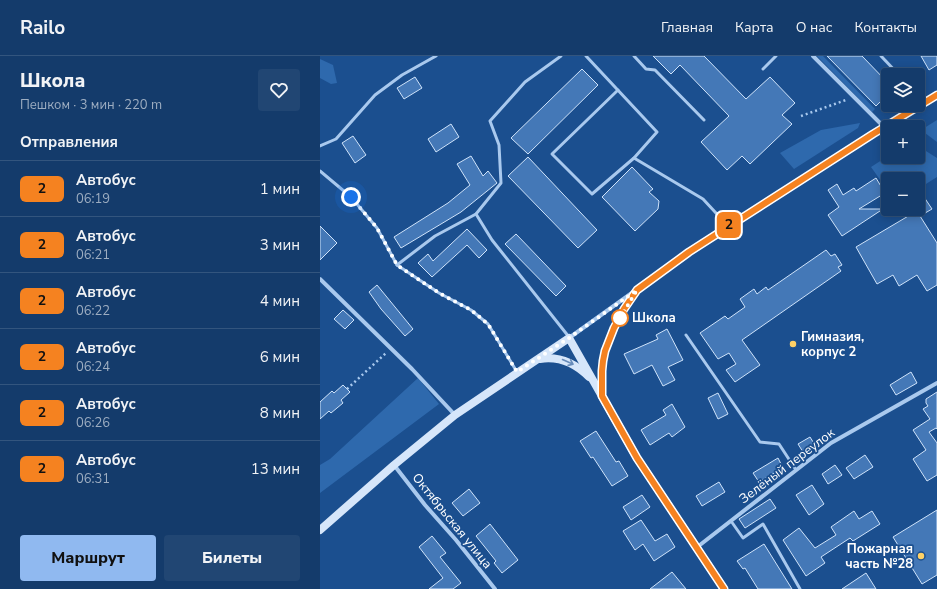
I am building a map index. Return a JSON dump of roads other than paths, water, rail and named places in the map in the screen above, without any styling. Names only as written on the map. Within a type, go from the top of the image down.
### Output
[{"type":"street","points":[[813,56],[881,125]]},
{"type":"street","points":[[897,120],[937,96]]},
{"type":"street","points":[[320,530],[394,465],[455,415],[569,338],[689,252],[881,130]]},
{"type":"street","points":[[320,279],[412,369],[455,415]]},
{"type":"street","points":[[602,396],[602,371],[605,351],[614,328],[624,309],[637,290]]},
{"type":"street","points":[[569,338],[637,458],[724,589]]},
{"type":"street","points":[[535,360],[550,358],[562,360],[583,370],[595,383]]},
{"type":"street","name":"Зелёный переулок","points":[[696,548],[831,443],[937,382]]},
{"type":"street","name":"Октябрьская улица","points":[[394,465],[494,589]]},
{"type":"lane","points":[[320,146],[336,139],[375,95],[402,74],[436,56]]},
{"type":"lane","points":[[397,265],[435,236],[476,214],[501,183],[499,145],[490,122],[525,82],[561,56]]},
{"type":"lane","points":[[586,56],[618,90],[657,132],[634,158],[592,194],[552,154],[618,90]]},
{"type":"lane","points":[[634,56],[646,69],[655,70],[704,120]]},
{"type":"lane","points":[[763,69],[776,56]]},
{"type":"lane","points":[[881,56],[892,68]]},
{"type":"lane","points":[[634,158],[703,199],[728,226]]},
{"type":"lane","points":[[320,171],[351,197],[372,221],[397,265],[439,293],[471,310],[488,324],[517,372]]},
{"type":"lane","points":[[476,214],[492,240],[569,338]]},
{"type":"lane","points":[[686,335],[760,442],[779,444],[796,470]]},
{"type":"lane","points":[[731,521],[743,538],[763,524],[800,589]]},
{"type":"place","name":"Школа","points":[[620,318]]},
{"type":"place","name":"Гимназия, корпус 2","points":[[793,344]]},
{"type":"place","name":"Пожарная часть №28","points":[[921,556]]}]
